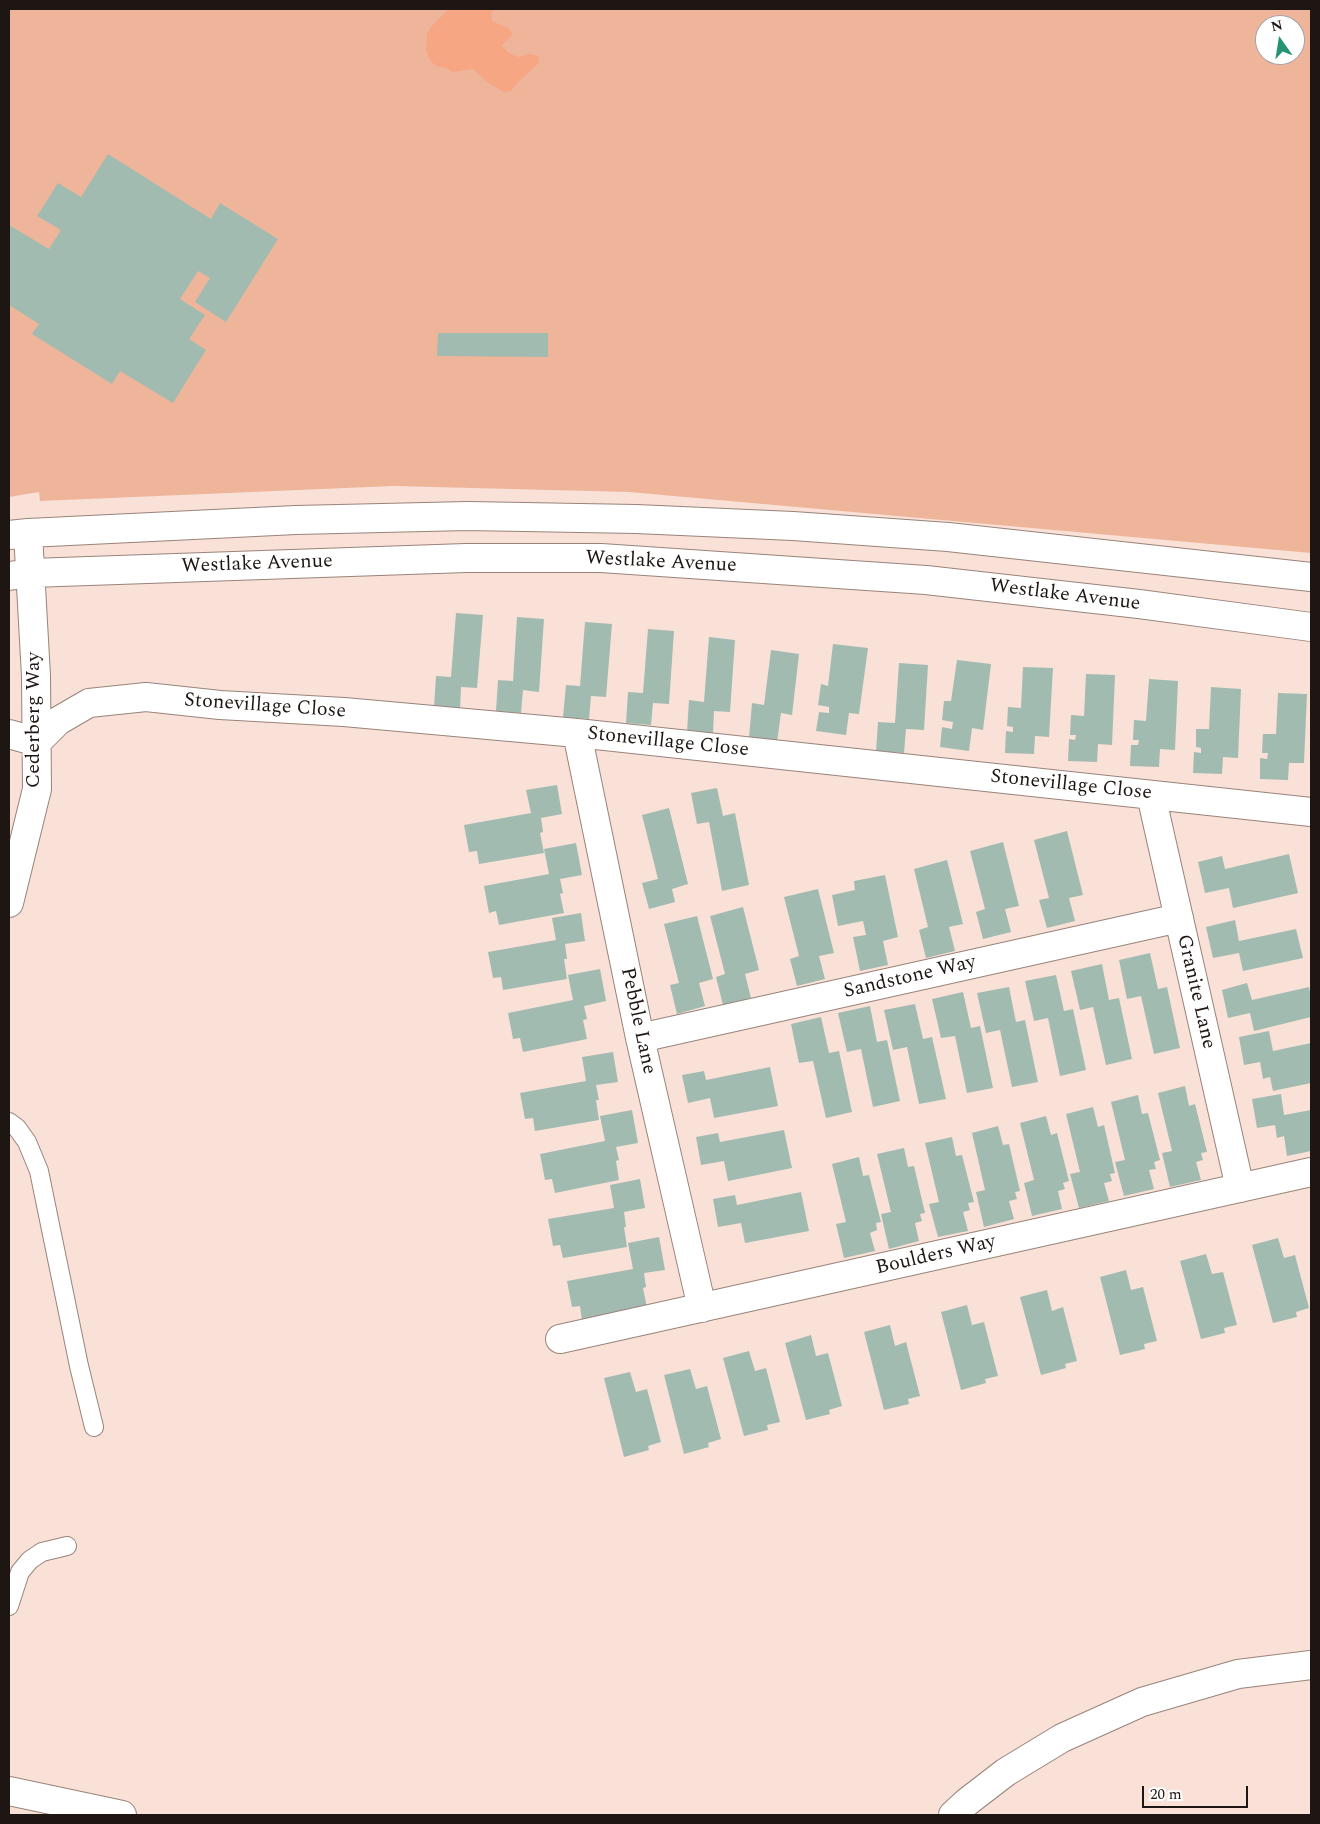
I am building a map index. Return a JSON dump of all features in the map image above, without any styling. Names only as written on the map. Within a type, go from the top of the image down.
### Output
[{"type":"street","name":"Westlake Avenue","points":[[18,534],[296,520],[468,516],[636,519],[793,526],[948,537],[1311,577]]},
{"type":"street","name":"Cederberg Way","points":[[9,903],[37,789],[36,676],[20,575],[18,534]]},
{"type":"street","name":"Westlake Avenue","points":[[20,575],[466,558],[601,558],[926,580],[1138,604],[1311,627]]},
{"type":"street","name":"Stonevillage Close","points":[[37,742],[58,721],[89,703],[146,697],[220,706],[344,712],[577,733],[1311,812]]},
{"type":"street","name":"Pebble Lane","points":[[577,733],[640,1038],[702,1308]]},
{"type":"street","points":[[9,734],[37,742]]},
{"type":"street","name":"Granite Lane","points":[[1152,795],[1240,1188]]},
{"type":"street","name":"Sandstone Way","points":[[640,1038],[1179,918]]},
{"type":"street","name":"Boulders Way","points":[[560,1339],[1311,1172]]},
{"type":"street","points":[[954,1815],[967,1802],[1006,1772],[1062,1738],[1142,1702],[1238,1674],[1311,1665]]},
{"type":"street","points":[[9,1791],[122,1815]]},
{"type":"lane","points":[[9,1122],[17,1128],[28,1142],[39,1171],[79,1366],[94,1427]]},
{"type":"lane","points":[[9,1606],[20,1572],[30,1560],[42,1552],[67,1546]]},
{"type":"shaded area","points":[[9,9],[1311,9],[1311,553],[629,492],[393,486],[40,501],[39,492],[9,497]]},
{"type":"shaded area","points":[[449,9],[495,9],[491,13],[492,21],[508,28],[513,34],[502,45],[507,52],[518,57],[530,54],[538,56],[539,63],[511,91],[504,92],[487,82],[473,69],[453,72],[447,68],[436,66],[430,60],[426,51],[427,34],[431,27]]},
{"type":"building","points":[[108,154],[211,219],[220,203],[278,239],[226,322],[195,302],[210,278],[198,271],[180,299],[205,315],[189,339],[206,350],[173,403],[120,371],[112,384],[32,334],[39,324],[9,305],[9,225],[49,249],[61,230],[37,216],[58,183],[81,197]]},
{"type":"building","points":[[438,333],[548,333],[548,357],[437,356]]},
{"type":"building","points":[[456,613],[483,615],[477,688],[461,687],[460,709],[434,707],[436,676],[451,677]]},
{"type":"building","points":[[517,617],[544,619],[539,692],[523,690],[521,713],[496,711],[498,680],[513,681]]},
{"type":"building","points":[[585,622],[612,624],[606,697],[591,696],[589,719],[563,717],[566,685],[580,686]]},
{"type":"building","points":[[648,629],[674,631],[669,704],[653,703],[651,725],[626,723],[628,692],[643,693]]},
{"type":"building","points":[[709,637],[735,640],[730,712],[714,711],[713,733],[687,732],[689,700],[704,702]]},
{"type":"building","points":[[833,644],[868,648],[859,714],[849,713],[846,735],[816,731],[819,712],[829,713],[829,707],[818,705],[821,684],[828,686]]},
{"type":"building","points":[[771,650],[799,654],[792,715],[781,713],[777,742],[749,738],[752,703],[764,705]]},
{"type":"building","points":[[957,660],[991,664],[983,730],[972,728],[969,751],[940,747],[942,727],[952,729],[953,722],[942,720],[944,701],[951,701]]},
{"type":"building","points":[[899,663],[928,665],[924,730],[906,729],[904,753],[876,751],[878,722],[895,723]]},
{"type":"building","points":[[1023,667],[1053,668],[1049,737],[1035,736],[1034,754],[1005,753],[1006,731],[1013,732],[1013,727],[1007,726],[1008,707],[1021,708]]},
{"type":"building","points":[[1086,674],[1115,675],[1112,745],[1098,744],[1097,762],[1068,761],[1069,739],[1075,740],[1076,735],[1070,735],[1071,715],[1084,716]]},
{"type":"building","points":[[1149,679],[1178,681],[1175,750],[1160,749],[1159,767],[1130,766],[1131,745],[1138,745],[1139,740],[1133,740],[1134,720],[1146,721]]},
{"type":"building","points":[[1211,687],[1241,689],[1238,758],[1223,757],[1222,774],[1193,773],[1194,752],[1201,753],[1201,748],[1196,747],[1196,729],[1209,729]]},
{"type":"building","points":[[1278,693],[1307,694],[1304,763],[1289,763],[1288,780],[1260,779],[1260,758],[1267,759],[1268,753],[1262,753],[1263,734],[1276,734]]},
{"type":"building","points":[[557,785],[562,814],[541,818],[543,832],[540,833],[544,853],[479,864],[477,851],[469,852],[464,825],[531,813],[526,790]]},
{"type":"building","points":[[717,788],[723,816],[735,813],[749,885],[722,891],[709,822],[697,824],[691,793]]},
{"type":"building","points":[[669,808],[688,884],[672,889],[675,902],[649,909],[642,883],[658,879],[642,815]]},
{"type":"building","points":[[1067,831],[1083,895],[1069,898],[1075,921],[1047,928],[1039,900],[1049,898],[1034,840]]},
{"type":"building","points":[[1003,842],[1019,906],[1005,909],[1011,932],[983,939],[976,912],[985,909],[970,851]]},
{"type":"building","points":[[576,843],[582,875],[560,879],[563,893],[560,894],[564,913],[499,925],[496,911],[489,913],[484,886],[549,874],[544,849]]},
{"type":"building","points":[[1289,854],[1298,893],[1233,908],[1229,888],[1205,893],[1198,862],[1222,856],[1225,869]]},
{"type":"building","points":[[947,860],[963,924],[949,927],[955,951],[926,958],[919,930],[928,927],[914,869]]},
{"type":"building","points":[[885,875],[898,937],[883,941],[888,965],[860,971],[853,937],[866,935],[863,921],[838,926],[832,895],[855,890],[854,881]]},
{"type":"building","points":[[818,889],[834,953],[819,956],[825,979],[797,986],[790,959],[799,956],[784,897]]},
{"type":"building","points":[[743,907],[759,970],[745,974],[751,998],[723,1005],[716,977],[725,974],[710,916]]},
{"type":"building","points":[[581,913],[585,941],[565,944],[567,959],[564,959],[567,979],[503,990],[501,977],[493,978],[488,952],[556,940],[552,918]]},
{"type":"building","points":[[697,916],[713,979],[699,983],[705,1006],[677,1014],[670,985],[679,983],[664,924]]},
{"type":"building","points":[[1235,920],[1239,941],[1296,929],[1303,958],[1243,971],[1239,953],[1213,958],[1206,927]]},
{"type":"building","points":[[1150,953],[1158,989],[1167,987],[1180,1048],[1154,1054],[1141,996],[1127,999],[1119,960]]},
{"type":"building","points":[[1102,964],[1109,1000],[1119,998],[1132,1059],[1106,1065],[1093,1007],[1080,1010],[1071,971]]},
{"type":"building","points":[[600,969],[606,1001],[584,1006],[587,1019],[583,1020],[587,1039],[523,1052],[520,1038],[513,1039],[508,1013],[573,1000],[568,975]]},
{"type":"building","points":[[1056,975],[1064,1011],[1073,1009],[1086,1070],[1060,1076],[1048,1018],[1034,1021],[1025,981]]},
{"type":"building","points":[[1247,983],[1252,1000],[1309,987],[1311,1017],[1254,1031],[1250,1013],[1228,1018],[1222,990]]},
{"type":"building","points":[[1009,987],[1016,1022],[1025,1020],[1038,1082],[1012,1087],[1000,1030],[986,1033],[977,993]]},
{"type":"building","points":[[963,992],[971,1028],[980,1026],[993,1088],[967,1093],[955,1036],[941,1038],[932,999]]},
{"type":"building","points":[[915,1004],[923,1039],[932,1037],[946,1099],[919,1104],[907,1047],[893,1050],[884,1010]]},
{"type":"building","points":[[870,1006],[877,1042],[887,1040],[900,1101],[873,1107],[861,1049],[847,1052],[838,1013]]},
{"type":"building","points":[[821,1017],[829,1053],[839,1051],[852,1112],[826,1118],[813,1061],[799,1063],[791,1024]]},
{"type":"building","points":[[1269,1031],[1273,1051],[1311,1043],[1311,1083],[1273,1091],[1270,1077],[1263,1079],[1260,1062],[1244,1065],[1239,1037]]},
{"type":"building","points":[[613,1052],[618,1082],[596,1085],[599,1100],[596,1100],[599,1120],[535,1131],[533,1118],[525,1119],[520,1093],[586,1081],[582,1057]]},
{"type":"building","points":[[770,1067],[778,1106],[714,1118],[710,1098],[688,1103],[682,1075],[704,1071],[706,1080]]},
{"type":"building","points":[[1185,1086],[1189,1106],[1195,1104],[1207,1152],[1201,1153],[1203,1160],[1196,1162],[1201,1180],[1170,1187],[1162,1153],[1172,1151],[1158,1093]]},
{"type":"building","points":[[1281,1094],[1284,1115],[1311,1110],[1311,1151],[1287,1156],[1284,1136],[1277,1138],[1275,1125],[1257,1128],[1252,1099]]},
{"type":"building","points":[[1138,1095],[1142,1114],[1148,1113],[1160,1160],[1154,1162],[1156,1169],[1149,1170],[1154,1189],[1124,1196],[1115,1162],[1125,1160],[1111,1102]]},
{"type":"building","points":[[1093,1107],[1098,1127],[1104,1125],[1115,1173],[1110,1174],[1112,1181],[1104,1183],[1109,1201],[1079,1208],[1070,1174],[1080,1172],[1066,1114]]},
{"type":"building","points":[[632,1110],[638,1143],[616,1147],[619,1160],[616,1161],[619,1180],[555,1193],[552,1179],[545,1180],[540,1154],[605,1141],[600,1116]]},
{"type":"building","points":[[1046,1116],[1051,1135],[1057,1133],[1069,1181],[1063,1183],[1065,1189],[1058,1191],[1062,1209],[1032,1216],[1024,1183],[1034,1180],[1020,1123]]},
{"type":"building","points":[[998,1126],[1003,1145],[1009,1144],[1020,1191],[1015,1192],[1017,1199],[1009,1201],[1014,1219],[984,1227],[976,1192],[985,1190],[972,1133]]},
{"type":"building","points":[[784,1130],[792,1168],[728,1181],[724,1161],[701,1165],[696,1137],[718,1133],[720,1142]]},
{"type":"building","points":[[952,1137],[956,1156],[962,1155],[974,1202],[968,1203],[970,1210],[963,1212],[968,1231],[938,1237],[929,1204],[939,1202],[925,1143]]},
{"type":"building","points":[[904,1148],[908,1167],[914,1166],[925,1213],[920,1214],[922,1221],[915,1223],[919,1241],[889,1249],[881,1214],[891,1212],[877,1154]]},
{"type":"building","points":[[859,1157],[863,1176],[869,1175],[881,1222],[876,1223],[877,1230],[870,1233],[875,1251],[844,1258],[836,1224],[846,1222],[832,1164]]},
{"type":"building","points":[[640,1179],[645,1208],[624,1212],[627,1247],[563,1258],[560,1245],[553,1246],[548,1219],[614,1208],[610,1185]]},
{"type":"building","points":[[801,1192],[809,1231],[745,1243],[741,1223],[718,1227],[713,1199],[735,1195],[737,1205]]},
{"type":"building","points":[[659,1237],[665,1270],[644,1273],[646,1287],[643,1288],[647,1308],[582,1320],[580,1306],[572,1307],[567,1281],[633,1269],[628,1243]]},
{"type":"building","points":[[1278,1238],[1284,1258],[1295,1255],[1309,1308],[1296,1312],[1297,1317],[1273,1323],[1252,1245]]},
{"type":"building","points":[[1206,1254],[1212,1274],[1223,1272],[1237,1325],[1224,1328],[1225,1333],[1201,1339],[1180,1261]]},
{"type":"building","points":[[1126,1270],[1131,1290],[1143,1287],[1157,1341],[1144,1344],[1145,1349],[1120,1355],[1100,1277]]},
{"type":"building","points":[[1047,1290],[1052,1311],[1063,1307],[1077,1361],[1065,1364],[1066,1368],[1041,1375],[1020,1297]]},
{"type":"building","points":[[967,1305],[972,1325],[984,1322],[998,1376],[985,1379],[986,1383],[961,1390],[941,1312]]},
{"type":"building","points":[[890,1325],[895,1346],[906,1342],[920,1396],[908,1399],[909,1404],[884,1410],[864,1332]]},
{"type":"building","points":[[811,1335],[816,1356],[828,1353],[842,1406],[829,1410],[830,1414],[806,1420],[785,1343]]},
{"type":"building","points":[[749,1351],[755,1371],[766,1368],[780,1422],[767,1425],[768,1430],[744,1436],[723,1358]]},
{"type":"building","points":[[690,1369],[696,1389],[707,1386],[721,1439],[708,1443],[709,1447],[684,1454],[664,1375]]},
{"type":"building","points":[[630,1372],[636,1392],[647,1389],[661,1442],[648,1446],[649,1450],[624,1457],[604,1378]]}]
